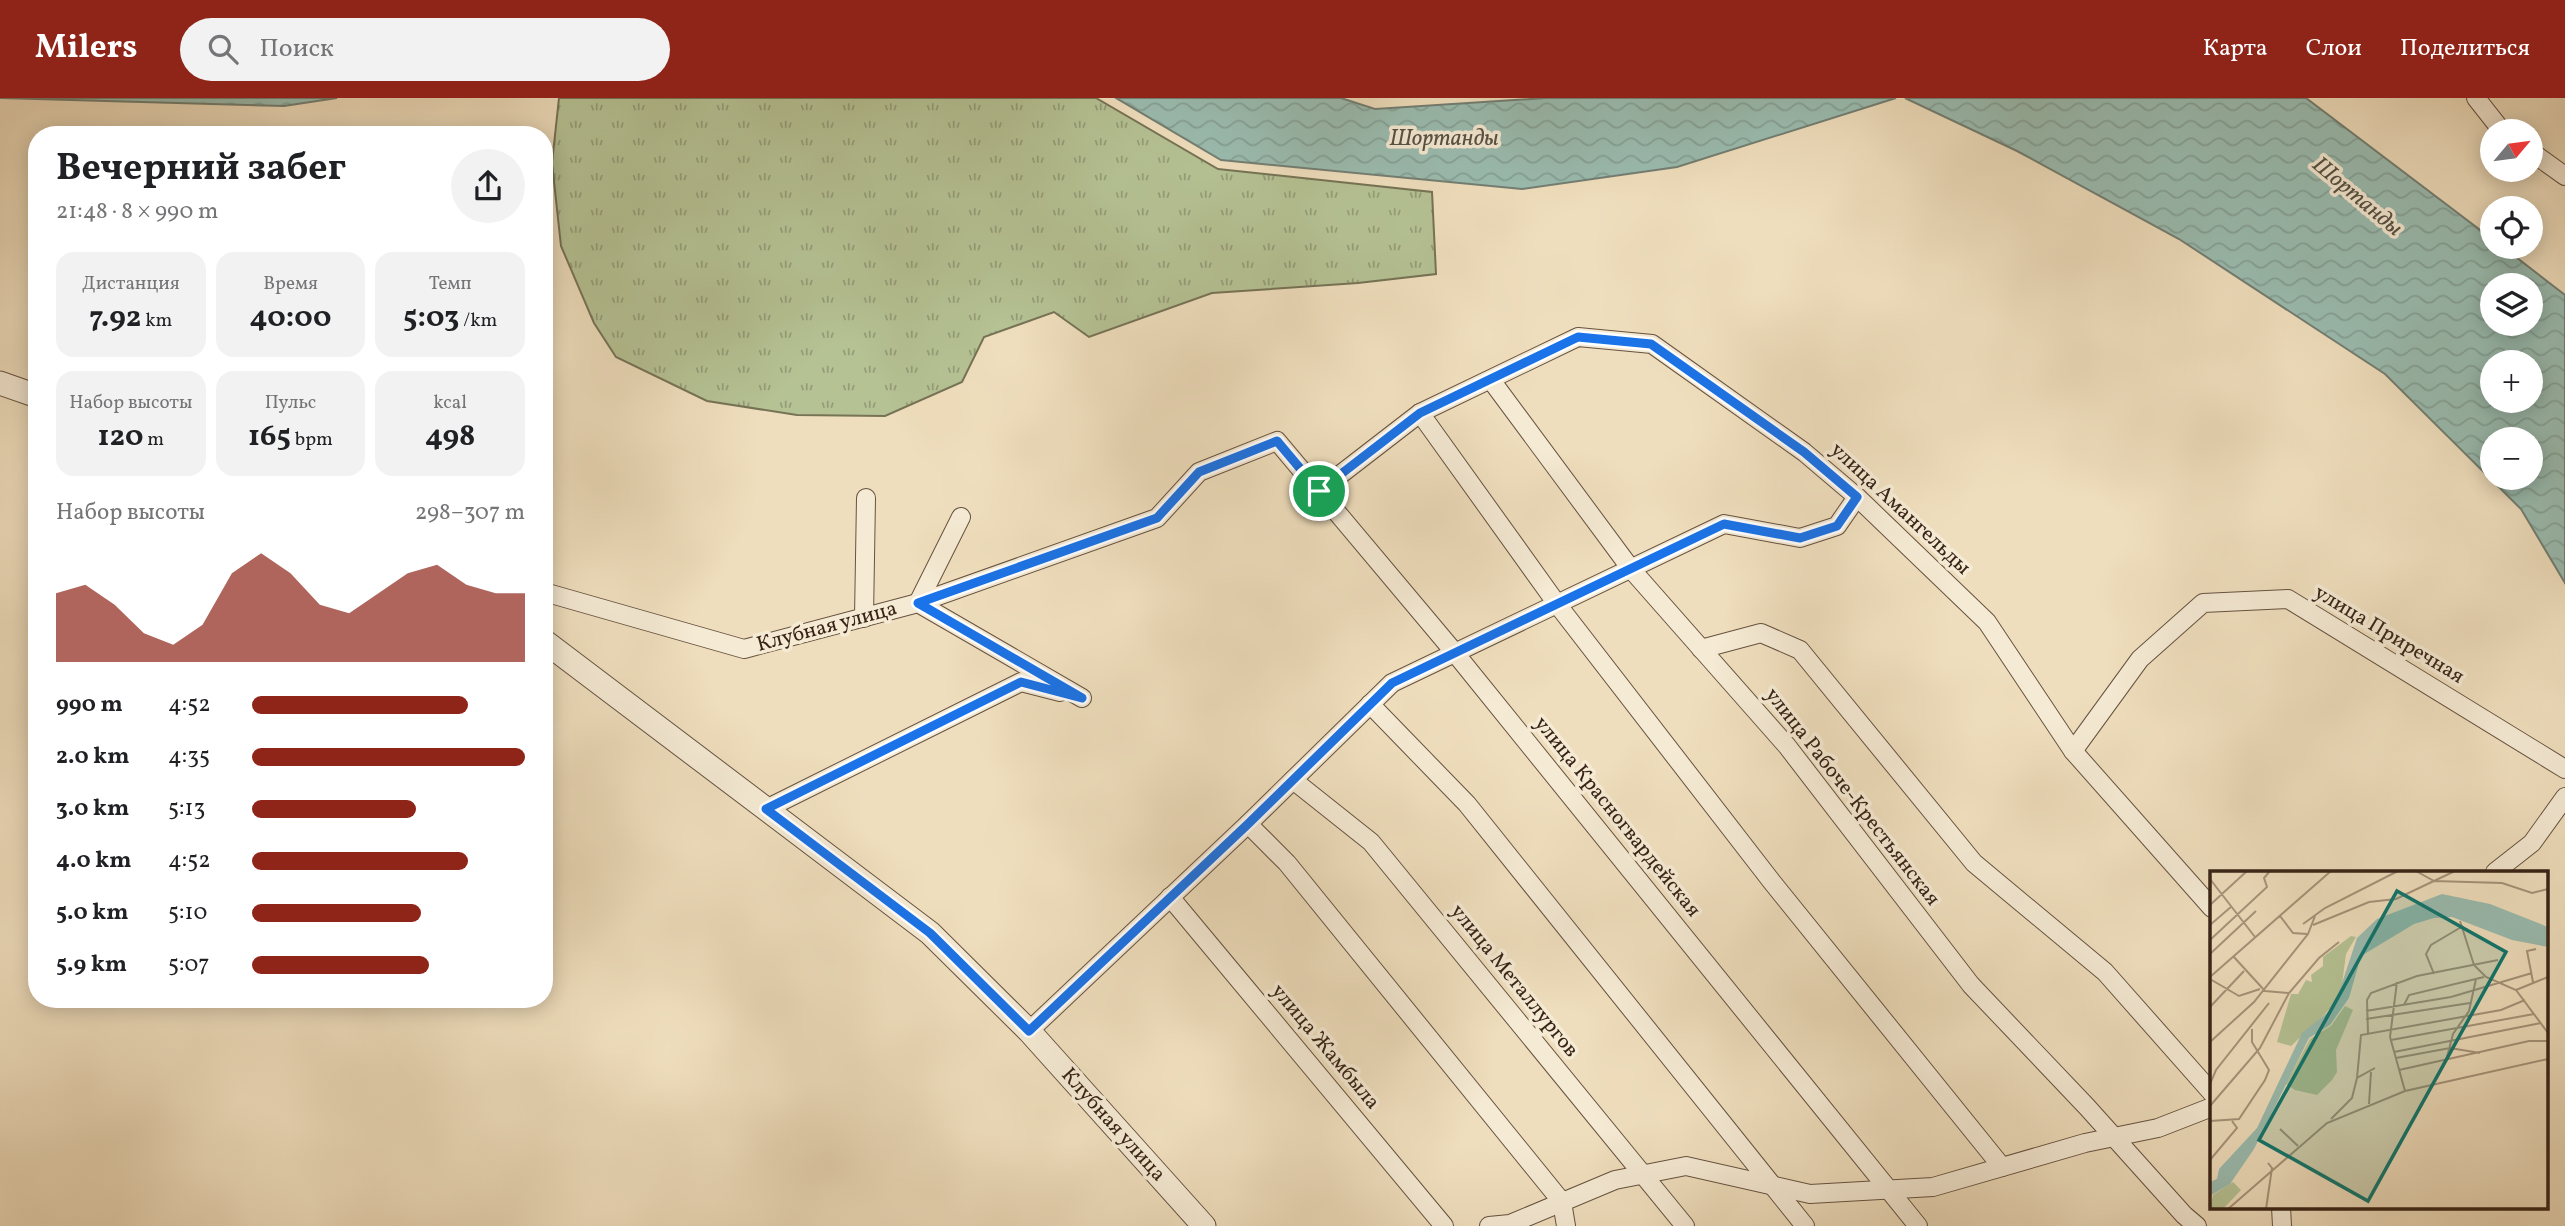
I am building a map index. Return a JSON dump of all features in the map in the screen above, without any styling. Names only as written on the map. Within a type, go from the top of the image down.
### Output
[{"type":"street","points":[[2476,98],[2493,119]]},
{"type":"street","points":[[2543,160],[2565,176]]},
{"type":"street","name":"улица Амангельды","points":[[1319,491],[1420,413],[1578,337],[1651,344],[1804,452],[1857,497],[1987,622],[2073,751],[2210,907]]},
{"type":"street","name":"улица Рабоче-Крестьянская","points":[[1491,380],[1631,569],[1787,746],[1971,985],[2197,1226]]},
{"type":"street","points":[[0,383],[28,393]]},
{"type":"street","points":[[1420,413],[1557,604],[1772,882],[2002,1167]]},
{"type":"street","name":"улица Красногвардейская","points":[[918,603],[1157,518],[1199,472],[1277,441],[1455,653],[1918,1226]]},
{"type":"street","points":[[1029,1031],[1248,824],[1392,683],[1724,524],[1800,538],[1837,526],[1857,497]]},
{"type":"street","points":[[864,618],[866,498]]},
{"type":"street","points":[[918,603],[961,517]]},
{"type":"street","name":"Клубная улица","points":[[553,595],[744,649],[918,603],[1082,698],[1021,682],[766,809]]},
{"type":"street","name":"улица Приречная","points":[[2073,751],[2140,659],[2203,603],[2288,599],[2565,769]]},
{"type":"street","points":[[1701,649],[1761,634],[1800,650],[1974,863],[2105,972],[2210,1092]]},
{"type":"street","name":"Клубная улица","points":[[553,648],[930,933],[1029,1031],[1204,1226]]},
{"type":"street","points":[[1370,704],[1467,804],[1805,1226]]},
{"type":"street","name":"улица Металлургов","points":[[1293,780],[1371,842],[1685,1226]]},
{"type":"street","points":[[2497,871],[2532,842],[2565,797]]},
{"type":"street","points":[[1248,824],[1287,863],[1562,1202],[1566,1226]]},
{"type":"street","name":"улица Жамбыла","points":[[1170,897],[1444,1226]]},
{"type":"street","points":[[1489,1226],[1510,1224],[1615,1180],[1686,1166],[1810,1194],[1933,1187],[2085,1143],[2158,1128],[2210,1107]]},
{"type":"street","points":[[2281,1208],[2282,1226]]},
{"type":"green space","points":[[559,98],[1096,98],[1218,169],[1432,192],[1436,274],[1358,283],[1212,293],[1089,337],[1054,312],[984,337],[962,382],[885,416],[797,415],[707,401],[616,357],[594,323],[561,246],[553,154]]},
{"type":"water","points":[[0,98],[337,98],[284,106]]},
{"type":"water","name":"Шортанды","points":[[1116,98],[1341,98],[1375,109],[1546,98],[1896,98],[1677,167],[1522,189],[1221,160]]},
{"type":"water","name":"Шортанды","points":[[1905,98],[2306,98],[2480,230],[2480,259],[2518,259],[2537,273],[2480,273],[2480,336],[2543,336],[2543,278],[2565,295],[2565,583],[2521,509],[2502,490],[2543,490],[2543,427],[2480,427],[2480,468],[2385,374],[2179,239],[2017,151]]},
{"type":"route","points":[[1578,337],[1651,344],[1804,452],[1857,497],[1837,526],[1800,538],[1724,524],[1392,683],[1248,824],[1029,1031],[930,933],[766,809],[1021,682],[1082,698],[918,603],[1157,518],[1199,472],[1277,441],[1319,491],[1420,413],[1578,337]]}]
